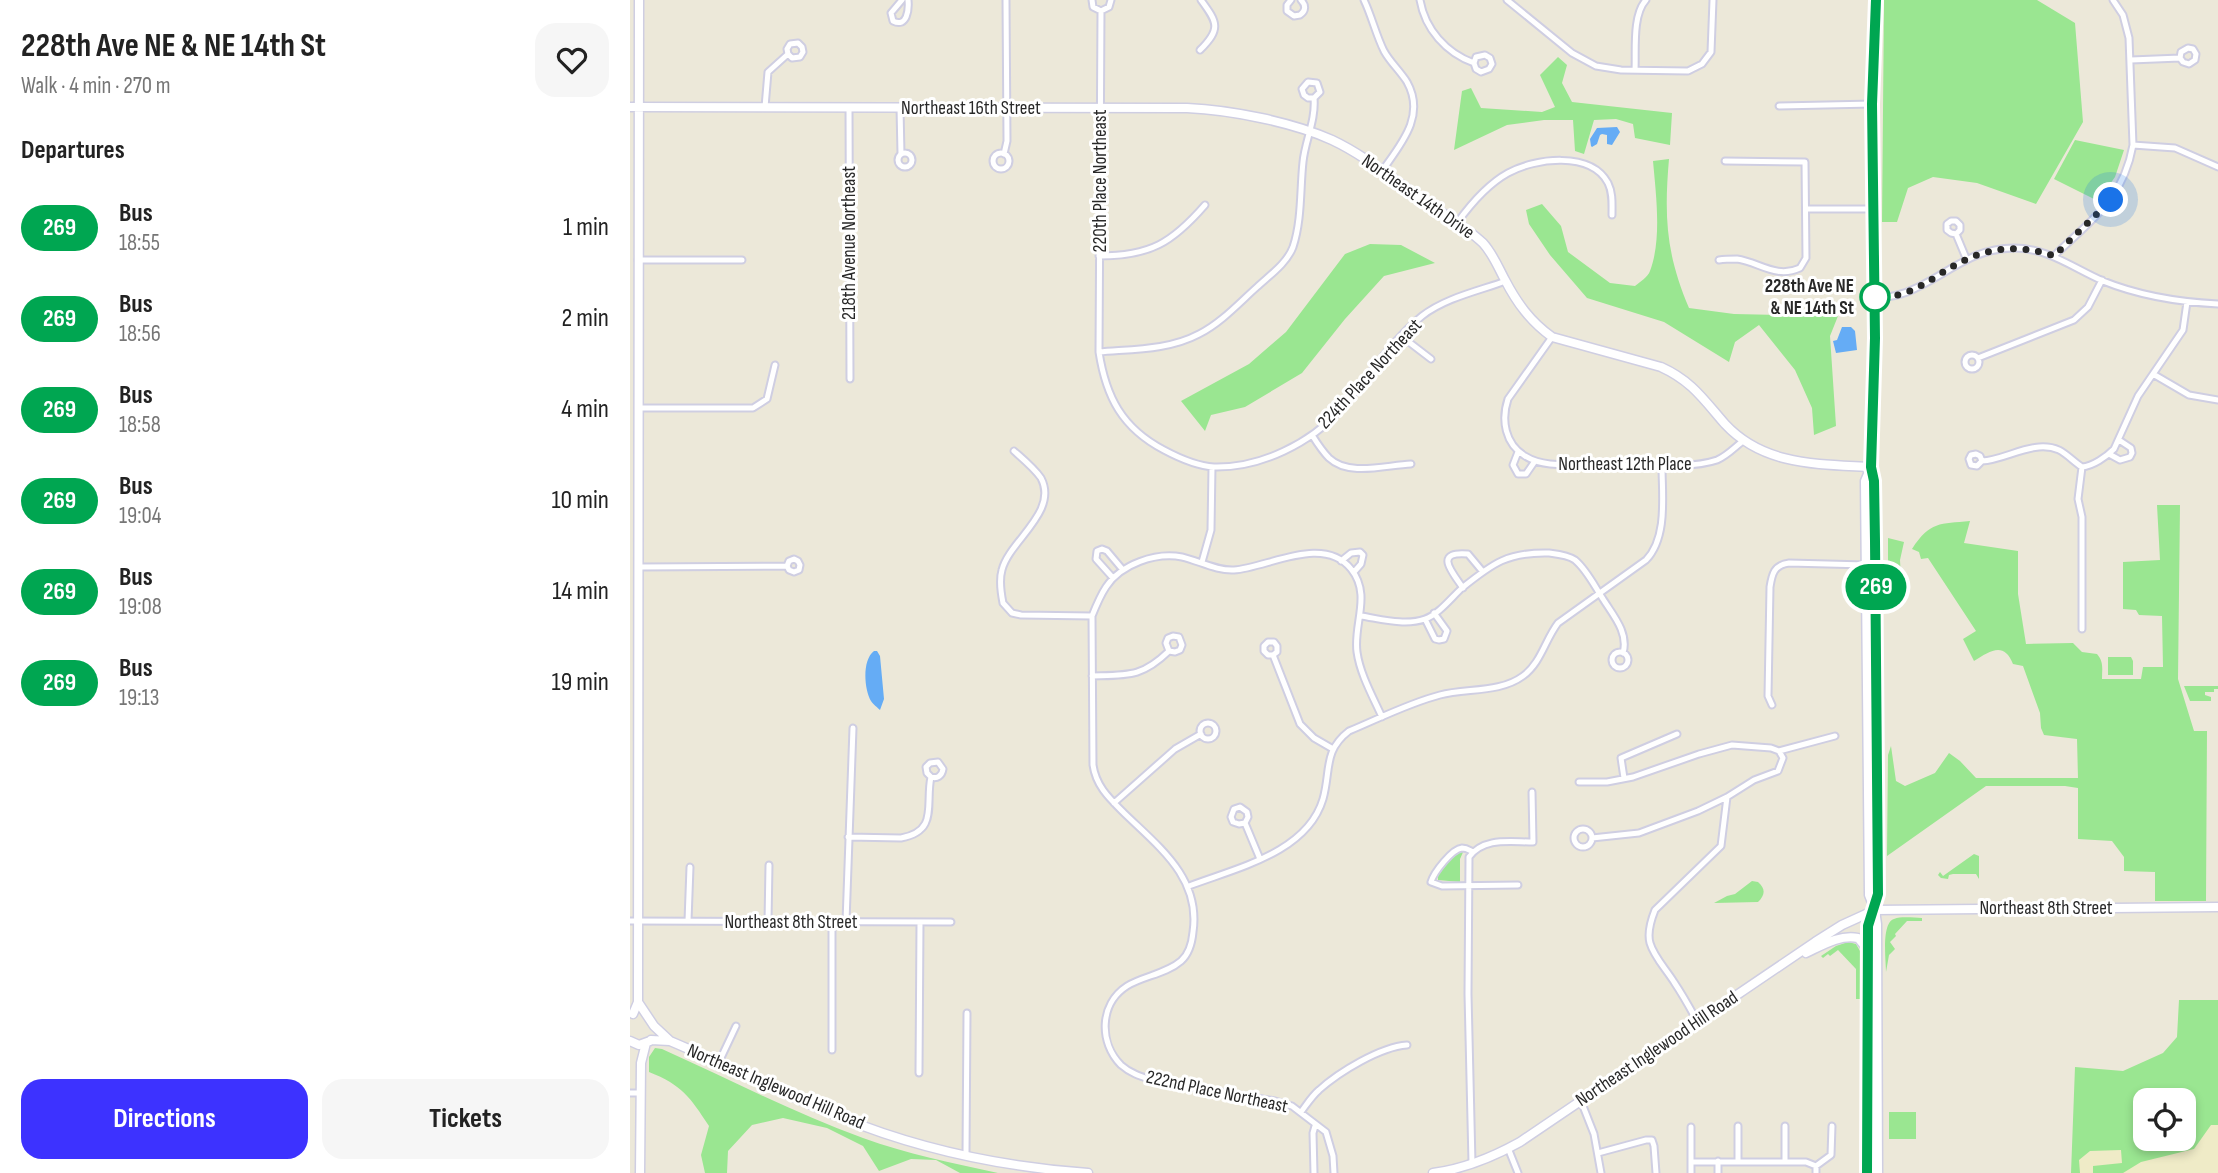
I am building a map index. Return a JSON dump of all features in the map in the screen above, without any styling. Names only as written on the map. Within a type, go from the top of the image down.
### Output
[{"type":"street","points":[[632,1015],[638,1002],[634,921],[634,767],[635,629],[639,567],[635,107],[639,0]]},
{"type":"street","points":[[1004,154],[1007,141],[1006,0]]},
{"type":"street","points":[[1091,0],[1093,7],[1101,11],[1109,7],[1111,0]]},
{"type":"street","points":[[1200,50],[1212,38],[1215,27],[1213,17],[1202,0]]},
{"type":"street","points":[[1291,0],[1287,11],[1294,16],[1300,15],[1304,10],[1302,1]]},
{"type":"street","points":[[1364,0],[1385,52],[1404,78],[1413,98],[1413,118],[1407,136],[1382,171]]},
{"type":"street","points":[[1420,0],[1427,24],[1437,38],[1452,52],[1474,63]]},
{"type":"street","points":[[1507,0],[1584,61],[1611,69],[1688,71],[1706,60],[1713,43],[1713,0]]},
{"type":"street","points":[[1635,70],[1637,18],[1646,0]]},
{"type":"street","points":[[1876,0],[1872,104],[1875,299],[1871,467],[1874,481],[1875,532],[1878,894],[1868,926],[1867,1021],[1877,1101],[1878,1173]]},
{"type":"street","points":[[2054,256],[2111,200],[2126,173],[2133,145],[2131,60],[2127,26],[2113,0]]},
{"type":"street","name":"220th Place Northeast","points":[[1100,352],[1101,11]]},
{"type":"street","points":[[765,107],[768,72],[788,54]]},
{"type":"street","points":[[2131,60],[2180,58]]},
{"type":"street","points":[[1314,99],[1304,148],[1299,220],[1292,250],[1280,265],[1226,316],[1200,334],[1153,348],[1100,352],[1103,376],[1111,398],[1124,419],[1140,435],[1185,460],[1212,467],[1233,466],[1259,460],[1292,447],[1312,435],[1330,459],[1346,466],[1368,468],[1411,464]]},
{"type":"street","points":[[1779,106],[1872,104]]},
{"type":"street","name":"Northeast 16th Street","points":[[635,107],[1205,109],[1309,131]]},
{"type":"street","name":"218th Avenue Northeast","points":[[849,107],[850,379]]},
{"type":"street","points":[[900,108],[901,154]]},
{"type":"street","name":"Northeast 14th Drive","points":[[1309,131],[1335,141],[1382,171],[1457,223],[1488,249],[1530,319],[1552,337],[1674,373],[1686,380],[1743,441]]},
{"type":"street","points":[[2133,145],[2175,148],[2218,167]]},
{"type":"street","points":[[1457,223],[1468,208],[1506,174],[1529,165],[1548,162],[1583,163],[1597,170],[1609,185],[1612,215]]},
{"type":"street","points":[[1719,260],[1737,259],[1772,271],[1784,272],[1800,268],[1806,258],[1805,162],[1725,162]]},
{"type":"street","points":[[1099,256],[1123,256],[1150,249],[1174,236],[1190,223],[1205,205]]},
{"type":"street","points":[[1806,209],[1874,209]]},
{"type":"street","points":[[1956,234],[1966,258]]},
{"type":"street","points":[[1875,299],[1908,292],[1966,258],[1986,251],[2014,248],[2054,256],[2102,280],[2158,298],[2218,304]]},
{"type":"street","points":[[638,260],[742,260]]},
{"type":"street","points":[[1978,358],[2074,320],[2088,307],[2102,280]]},
{"type":"street","name":"224th Place Northeast","points":[[1312,435],[1341,409],[1401,336],[1433,309],[1506,281]]},
{"type":"street","points":[[1982,461],[1991,461],[2035,448],[2049,448],[2061,452],[2082,467],[2109,454],[2119,440],[2133,406],[2183,330],[2187,302]]},
{"type":"street","points":[[1401,336],[1431,359]]},
{"type":"street","points":[[1518,452],[1513,465],[1518,474],[1523,475],[1535,461],[1518,452],[1509,438],[1505,409],[1508,399],[1552,337]]},
{"type":"street","points":[[638,408],[754,408],[767,399],[775,365]]},
{"type":"street","points":[[2153,374],[2183,392],[2218,400]]},
{"type":"street","points":[[2109,454],[2120,460],[2133,453],[2131,448],[2119,440]]},
{"type":"street","points":[[1743,441],[1784,460],[1871,467]]},
{"type":"street","name":"Northeast 12th Place","points":[[1535,461],[1561,465],[1662,466],[1715,461],[1743,441]]},
{"type":"street","points":[[1014,451],[1039,475],[1044,495],[1039,514],[1002,568],[1003,603],[1012,613],[1020,615],[1092,616]]},
{"type":"street","points":[[1382,717],[1357,656],[1361,591],[1354,572],[1341,561],[1322,555],[1290,555],[1232,570],[1180,556],[1166,556],[1136,563],[1121,572],[1105,587],[1092,616],[1093,765],[1098,785],[1179,869],[1189,886],[1260,859],[1291,843],[1312,823],[1323,798],[1333,749],[1349,731],[1436,696],[1463,690],[1495,688],[1521,678],[1540,657],[1558,623],[1646,560],[1657,544],[1660,532],[1662,466]]},
{"type":"street","points":[[1202,562],[1211,530],[1212,467]]},
{"type":"street","points":[[1867,1173],[1877,924],[1869,895],[1866,481],[1871,467]]},
{"type":"street","points":[[2082,467],[2078,499],[2082,517],[2082,629]]},
{"type":"street","points":[[1866,565],[1869,559],[1869,540],[1875,532]]},
{"type":"street","points":[[1113,579],[1096,559],[1097,551],[1107,551],[1121,572]]},
{"type":"street","points":[[1341,561],[1351,553],[1360,552],[1363,555],[1361,564],[1354,572]]},
{"type":"street","points":[[1463,588],[1448,566],[1448,560],[1453,554],[1468,554],[1483,572]]},
{"type":"street","points":[[1361,616],[1404,622],[1425,619],[1483,572],[1510,556],[1556,554],[1574,560],[1600,594],[1619,624],[1624,637],[1623,653]]},
{"type":"street","points":[[1772,705],[1768,696],[1772,573],[1777,567],[1789,563],[1866,565]]},
{"type":"street","points":[[639,567],[787,566]]},
{"type":"street","points":[[1425,619],[1435,639],[1444,639],[1447,631],[1434,612]]},
{"type":"street","points":[[1092,676],[1126,676],[1139,672],[1156,664],[1169,651]]},
{"type":"street","points":[[1273,655],[1300,724],[1314,738],[1333,749]]},
{"type":"street","points":[[1867,686],[1870,693],[1870,724],[1872,729],[1878,732]]},
{"type":"street","points":[[846,922],[853,728]]},
{"type":"street","points":[[1114,803],[1175,749],[1201,734]]},
{"type":"street","points":[[1624,778],[1621,758],[1677,734]]},
{"type":"street","points":[[1779,751],[1835,736]]},
{"type":"street","points":[[1579,782],[1607,782],[1624,778],[1732,745],[1772,748],[1779,751],[1783,758],[1778,772],[1754,780],[1698,811],[1639,833],[1592,838]]},
{"type":"street","points":[[848,837],[901,838],[919,832],[928,817],[930,777]]},
{"type":"street","points":[[1467,1168],[1469,858],[1487,843],[1532,842],[1532,792]]},
{"type":"street","points":[[1697,1021],[1655,954],[1649,931],[1655,909],[1721,846],[1727,797]]},
{"type":"street","points":[[1245,822],[1260,859]]},
{"type":"street","points":[[1474,852],[1466,848],[1459,849],[1435,872],[1431,882],[1442,886],[1518,885]]},
{"type":"street","points":[[768,922],[769,865]]},
{"type":"street","points":[[688,921],[690,867]]},
{"type":"street","name":"222nd Place Northeast","points":[[1189,886],[1194,918],[1191,943],[1182,960],[1119,992],[1105,1021],[1108,1044],[1113,1055],[1122,1066],[1138,1076],[1275,1101],[1301,1112],[1315,1126],[1321,1128],[1329,1139],[1334,1173]]},
{"type":"street","name":"Northeast 8th Street","points":[[1875,910],[2218,907]]},
{"type":"street","name":"Northeast Inglewood Hill Road","points":[[1433,1173],[1467,1168],[1508,1149],[1842,925],[1875,910]]},
{"type":"street","name":"Northeast 8th Street","points":[[634,921],[951,922]]},
{"type":"street","points":[[832,922],[832,1050]]},
{"type":"street","points":[[919,1073],[920,923]]},
{"type":"street","points":[[1784,963],[1849,937],[1858,938],[1868,952]]},
{"type":"street","name":"Northeast Inglewood Hill Road","points":[[638,1002],[654,1026],[670,1041],[842,1118],[915,1142],[966,1155],[1088,1173]]},
{"type":"street","points":[[966,1155],[967,1013]]},
{"type":"street","points":[[632,1015],[645,1014]]},
{"type":"street","points":[[640,1173],[641,1063],[654,1026]]},
{"type":"street","points":[[719,1062],[736,1026]]},
{"type":"street","name":"Northeast Inglewood Hill Road","points":[[631,1042],[639,1045],[649,1041],[670,1041]]},
{"type":"street","points":[[631,1042],[641,1063]]},
{"type":"street","points":[[1301,1112],[1319,1090],[1341,1073],[1373,1056],[1400,1045],[1407,1045]]},
{"type":"street","points":[[630,1093],[641,1093]]},
{"type":"street","points":[[1581,1101],[1589,1118],[1601,1173]]},
{"type":"street","points":[[1314,1173],[1312,1133],[1315,1126]]},
{"type":"street","points":[[1738,1126],[1738,1161]]},
{"type":"street","points":[[1785,1126],[1785,1162]]},
{"type":"street","points":[[1692,1162],[1806,1162],[1816,1170],[1831,1155],[1832,1126]]},
{"type":"street","points":[[1691,1173],[1692,1127]]},
{"type":"street","points":[[1598,1153],[1652,1140],[1656,1173]]},
{"type":"street","points":[[1508,1149],[1518,1173]]},
{"type":"street","points":[[1718,1161],[1718,1173]]},
{"type":"shaded area","points":[[2218,1117],[2218,1173],[2076,1173],[2075,1121],[2133,1136],[2133,1151],[2196,1151],[2196,1131]]},
{"type":"green space","points":[[1884,0],[2037,0],[2075,23],[2083,122],[2036,204],[1977,183],[1933,177],[1908,188],[1897,222],[1882,222]]},
{"type":"green space","points":[[1558,57],[1567,65],[1562,83],[1572,102],[1672,113],[1670,145],[1635,138],[1633,124],[1616,119],[1594,120],[1584,154],[1575,151],[1573,120],[1544,120],[1507,125],[1454,150],[1462,91],[1471,88],[1481,108],[1542,112],[1555,107],[1540,75]]},
{"type":"green space","points":[[2075,140],[2124,150],[2115,177],[2098,201],[2054,179]]},
{"type":"green space","points":[[1669,159],[1668,235],[1675,270],[1689,308],[1734,314],[1838,316],[1830,336],[1836,426],[1814,435],[1812,408],[1795,370],[1759,325],[1735,342],[1729,362],[1664,322],[1587,298],[1550,255],[1529,224],[1526,210],[1542,204],[1561,226],[1568,252],[1610,283],[1635,286],[1649,273],[1656,245],[1653,161]]},
{"type":"green space","points":[[1370,244],[1401,245],[1435,263],[1384,276],[1302,373],[1245,407],[1211,415],[1205,431],[1181,401],[1249,364],[1286,332],[1345,254]]},
{"type":"green space","points":[[2157,505],[2180,505],[2178,679],[2194,731],[2207,731],[2206,901],[2155,901],[2155,872],[2124,871],[2124,857],[2112,841],[2078,839],[2078,788],[2065,786],[1986,786],[1887,856],[1888,755],[1891,746],[1896,781],[1905,786],[1935,773],[1949,753],[1976,778],[2078,778],[2077,739],[2044,735],[2040,713],[2023,666],[2013,664],[2001,650],[1991,651],[1974,661],[1963,639],[1976,631],[1928,558],[1921,559],[1919,552],[1912,549],[1918,540],[1936,526],[1970,521],[1964,543],[2018,551],[2018,594],[2026,644],[2073,643],[2082,652],[2097,654],[2102,663],[2102,679],[2141,679],[2143,667],[2163,667],[2162,616],[2139,615],[2136,610],[2123,609],[2123,562],[2160,560]]},
{"type":"green space","points":[[1888,538],[1904,542],[1900,560],[1901,578],[1888,581]]},
{"type":"green space","points":[[2108,657],[2131,657],[2133,675],[2108,675]]},
{"type":"green space","points":[[2184,686],[2218,686],[2218,689],[2205,692],[2205,695],[2211,697],[2211,701],[2190,701]]},
{"type":"green space","points":[[1464,850],[1460,859],[1460,882],[1438,880],[1438,872],[1458,852]]},
{"type":"green space","points":[[1974,854],[1979,856],[1979,879],[1976,874],[1953,874],[1949,875],[1948,879],[1938,875],[1940,872],[1943,876]]},
{"type":"green space","points":[[1752,881],[1758,882],[1763,890],[1758,902],[1714,903],[1735,894]]},
{"type":"green space","points":[[1901,918],[1922,918],[1922,921],[1907,921],[1895,934],[1890,942],[1895,949],[1889,955],[1886,972],[1886,935],[1890,922]]},
{"type":"green space","points":[[1848,942],[1856,944],[1860,951],[1861,999],[1856,999],[1856,969],[1838,950],[1830,956],[1821,956]]},
{"type":"green space","points":[[2179,1000],[2218,1000],[2218,1125],[2211,1125],[2196,1146],[2196,1088],[2133,1088],[2133,1151],[2186,1151],[2141,1162],[2123,1173],[2093,1173],[2093,1166],[2122,1163],[2121,1150],[2090,1151],[2079,1160],[2080,1173],[2071,1173],[2075,1067],[2123,1071],[2163,1053],[2177,1037]]},
{"type":"green space","points":[[655,1048],[863,1138],[998,1173],[960,1173],[936,1160],[911,1159],[879,1171],[863,1146],[827,1128],[783,1118],[752,1125],[728,1151],[727,1173],[705,1173],[701,1155],[709,1126],[684,1093],[670,1082],[649,1072],[649,1057]]},
{"type":"green space","points":[[1889,1112],[1916,1112],[1916,1139],[1889,1139]]},
{"type":"water","points":[[1617,127],[1620,132],[1612,145],[1607,144],[1607,135],[1602,134],[1597,144],[1591,146],[1590,139],[1597,128]]},
{"type":"water","points":[[1842,327],[1851,327],[1855,331],[1857,350],[1836,353],[1833,341],[1837,340]]},
{"type":"water","points":[[874,651],[880,656],[884,699],[880,710],[871,701],[866,682],[867,661]]},
{"type":"bus line","name":"269","points":[[1867,1173],[1868,926],[1878,894],[1875,541],[1874,481],[1871,467],[1875,338],[1872,104],[1876,0]]},
{"type":"place","name":"228th Ave NE & NE 14th St","points":[[1875,297]]},
{"type":"route","points":[[1875,297],[1908,292],[1966,258],[1986,251],[2014,248],[2054,256],[2111,200]]}]
